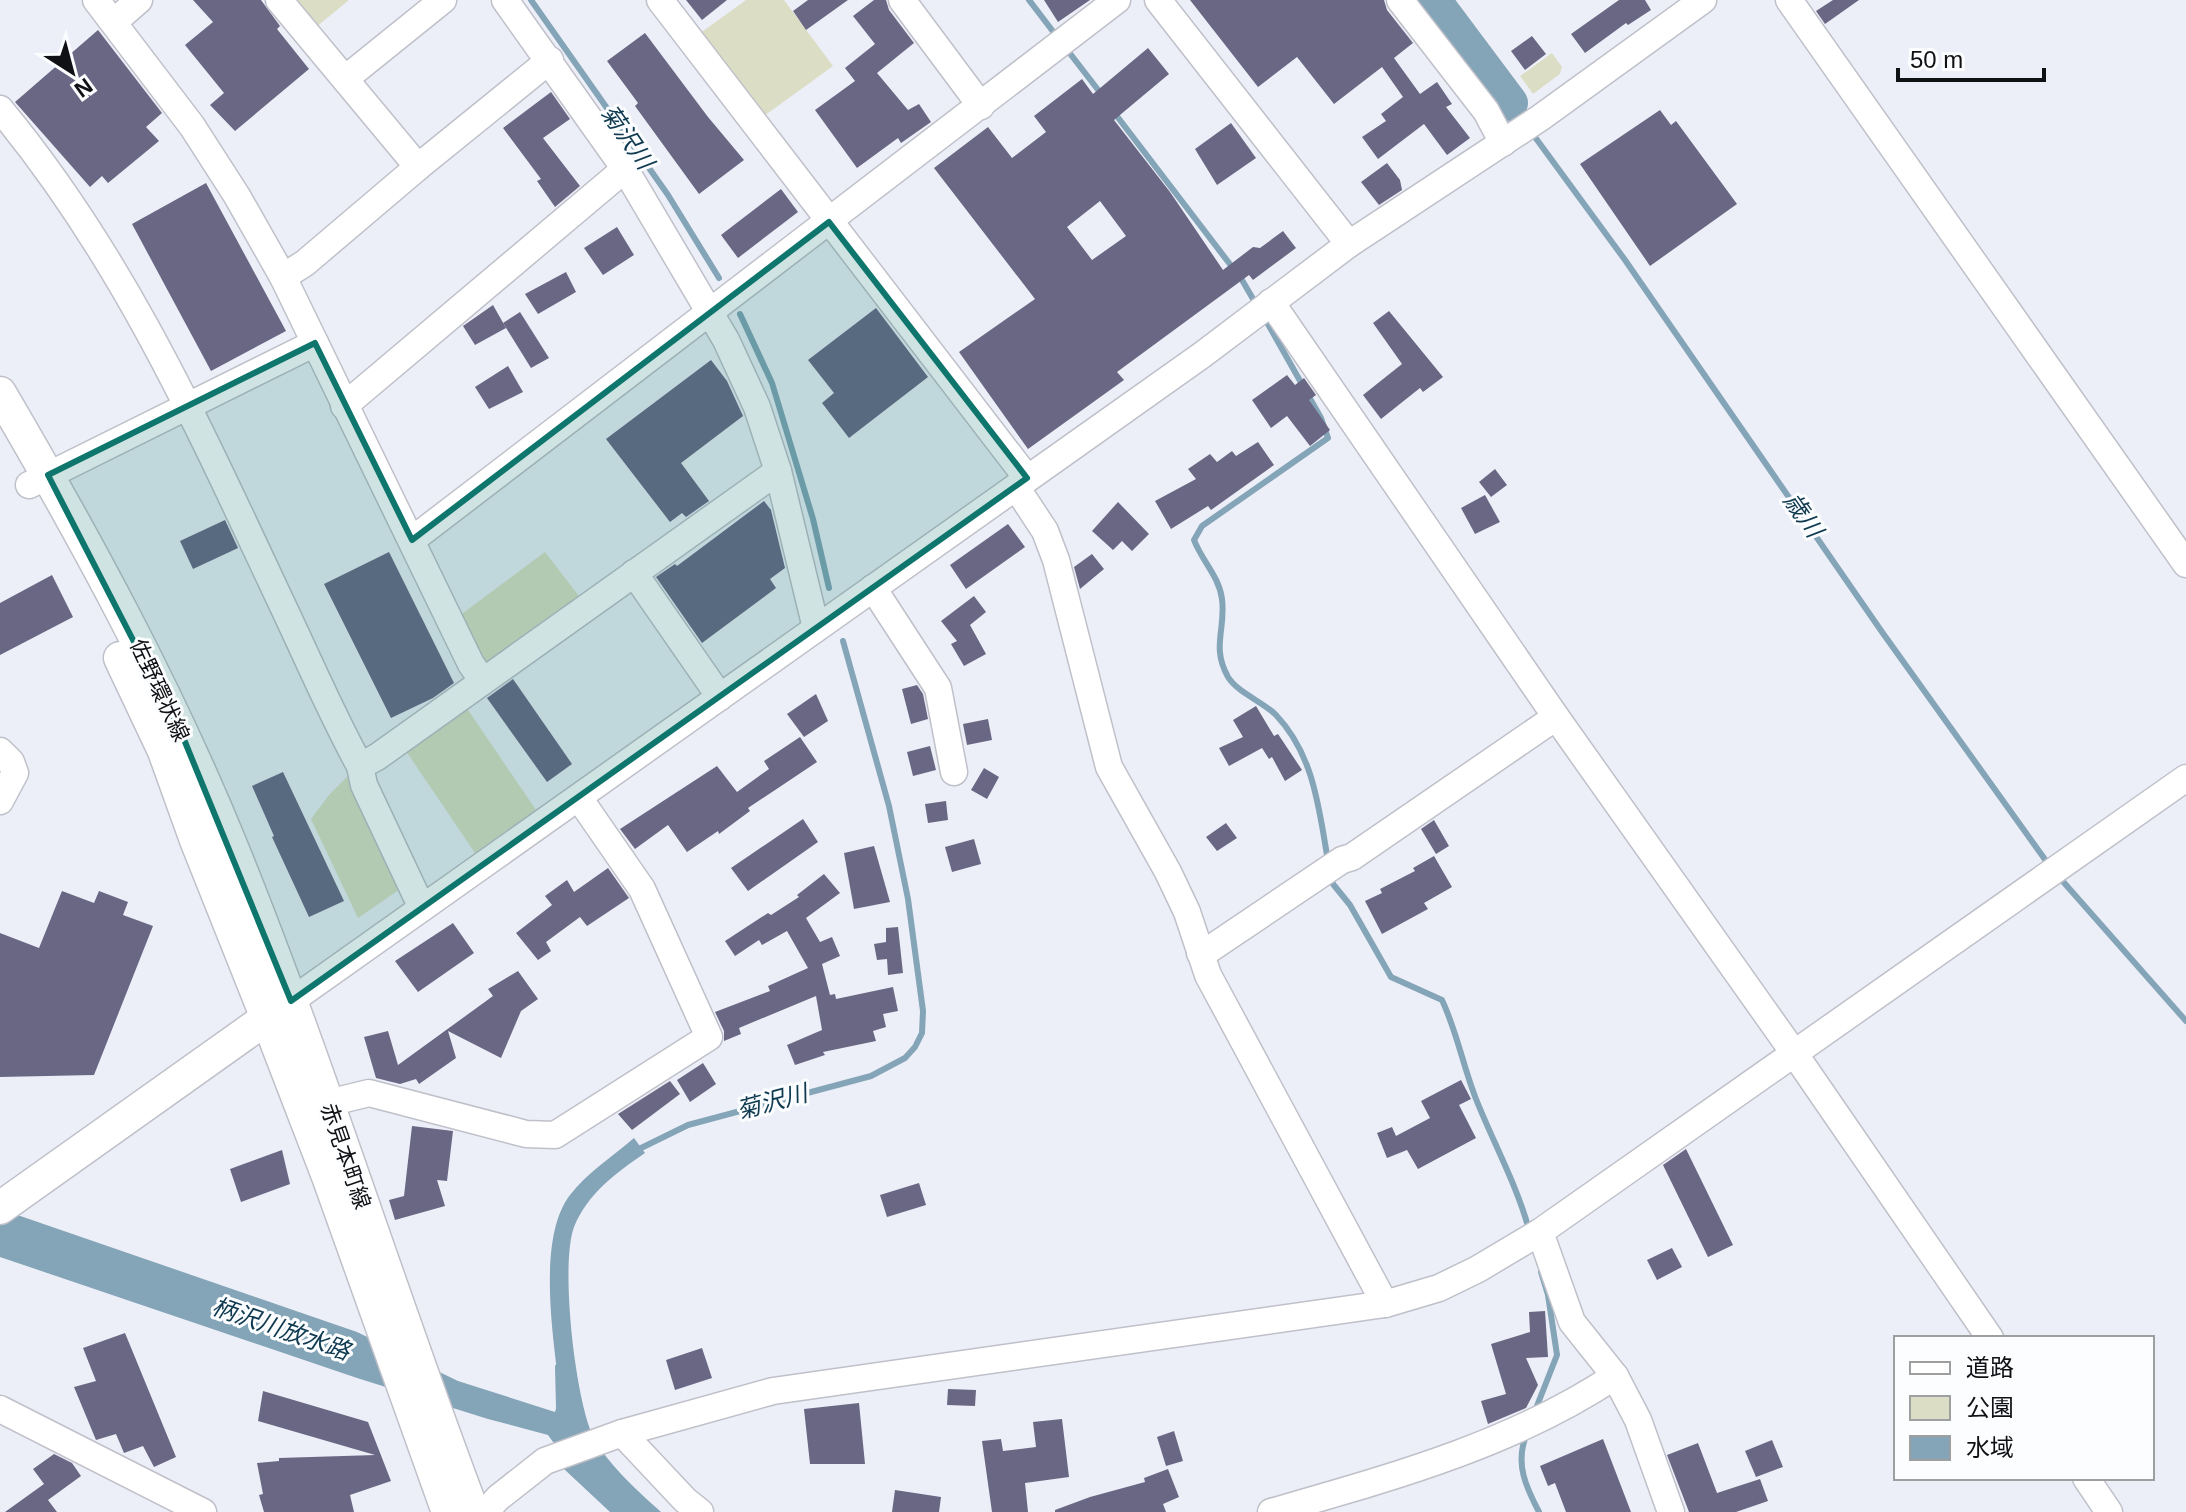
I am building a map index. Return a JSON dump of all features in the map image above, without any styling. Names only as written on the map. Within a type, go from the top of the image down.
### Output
[{"type":"main road","name":"佐野環状線","points":[[0,393],[164,751],[196,840],[279,1010]]},
{"type":"main road","name":"佐野環状線","points":[[0,437],[39,480]]},
{"type":"main road","name":"赤見本町線","points":[[279,1010],[328,1103],[397,1338]]},
{"type":"main road","name":"赤見本町線","points":[[279,1010],[329,1179],[397,1338]]},
{"type":"main road","points":[[5,1204],[279,1010]]},
{"type":"main road","points":[[397,1338],[425,1417],[448,1512]]},
{"type":"main road","points":[[425,1417],[473,1512]]},
{"type":"street","points":[[96,0],[192,126],[237,196],[283,277],[471,664],[483,681]]},
{"type":"street","points":[[114,22],[139,0]]},
{"type":"street","points":[[279,0],[418,167]]},
{"type":"street","points":[[345,79],[443,0]]},
{"type":"street","points":[[505,0],[625,169],[710,312],[757,407],[778,471],[816,628]]},
{"type":"street","points":[[660,0],[1022,483],[1056,560],[1109,767],[1168,872],[1187,912],[1208,975],[1385,1304]]},
{"type":"street","points":[[902,0],[981,106]]},
{"type":"street","points":[[412,540],[1117,0]]},
{"type":"street","points":[[1158,0],[1349,244]]},
{"type":"street","points":[[1400,0],[1486,111],[1521,131]]},
{"type":"street","points":[[279,1010],[1202,355],[1349,244],[1521,131],[1703,0]]},
{"type":"street","points":[[1789,0],[2186,564]]},
{"type":"street","points":[[283,277],[305,263],[550,60]]},
{"type":"street","points":[[0,109],[88,226],[127,290],[188,405],[360,766],[364,785],[422,908]]},
{"type":"street","points":[[344,406],[625,169]]},
{"type":"street","points":[[1271,302],[1556,717],[1794,1053],[1989,1336]]},
{"type":"street","points":[[39,480],[315,343]]},
{"type":"street","points":[[360,766],[778,471]]},
{"type":"street","points":[[634,573],[720,697]]},
{"type":"street","points":[[873,588],[938,688],[954,772]]},
{"type":"street","points":[[1200,953],[1342,860],[1352,857],[1556,717]]},
{"type":"street","points":[[0,751],[11,762],[15,773],[0,801]]},
{"type":"street","points":[[485,1512],[534,1469],[557,1457],[612,1437],[773,1391],[1385,1304],[1439,1288],[1540,1232],[2186,778]]},
{"type":"street","points":[[328,1103],[369,1093],[526,1134],[555,1135],[709,1037],[642,889],[579,798]]},
{"type":"street","points":[[1540,1232],[1572,1322],[1615,1376],[1638,1420],[1671,1512]]},
{"type":"street","points":[[1271,1512],[1396,1476],[1464,1451],[1544,1418],[1615,1376]]},
{"type":"street","points":[[0,1409],[203,1512]]},
{"type":"street","points":[[612,1437],[700,1512]]},
{"type":"street","points":[[2087,1480],[2109,1512]]},
{"type":"highlighted area","points":[[829,222],[1027,478],[291,1001],[183,737],[48,475],[315,343],[412,540]]},
{"type":"green space","points":[[290,0],[349,0],[315,28]]},
{"type":"green space","points":[[746,0],[784,0],[833,66],[764,116],[699,34]]},
{"type":"green space","points":[[1552,53],[1562,67],[1560,74],[1533,94],[1520,76]]},
{"type":"green space","points":[[545,552],[582,600],[496,660],[486,662],[479,655],[459,616]]},
{"type":"green space","points":[[466,707],[536,810],[475,853],[406,751]]},
{"type":"green space","points":[[351,773],[403,887],[358,918],[311,819]]},
{"type":"water","name":"柄沢川放水路","points":[[634,1138],[645,1153],[613,1176],[595,1194],[574,1227],[569,1270],[571,1330],[580,1391],[592,1434],[613,1465],[661,1512],[610,1512],[564,1469],[556,1446],[548,1435],[357,1378],[0,1257],[0,1209],[357,1332],[458,1381],[555,1412],[560,1395],[550,1292],[553,1237],[570,1195],[584,1179]]},
{"type":"building","points":[[193,0],[261,0],[280,26],[277,29],[309,69],[235,131],[210,105],[224,93],[185,45],[213,22]]},
{"type":"building","points":[[686,0],[727,0],[702,20]]},
{"type":"building","points":[[808,0],[848,0],[806,30],[793,11]]},
{"type":"building","points":[[874,0],[886,0],[889,10],[914,43],[877,73],[908,110],[919,104],[931,122],[901,143],[898,138],[857,168],[815,110],[855,81],[845,68],[875,44],[853,16]]},
{"type":"building","points":[[1044,0],[1090,0],[1058,22]]},
{"type":"building","points":[[1190,0],[1384,0],[1387,10],[1413,43],[1394,58],[1420,94],[1437,82],[1452,104],[1446,107],[1470,138],[1447,155],[1424,124],[1378,159],[1362,137],[1386,121],[1381,114],[1403,97],[1382,67],[1334,104],[1297,57],[1258,87]]},
{"type":"building","points":[[1619,0],[1645,0],[1651,10],[1628,25],[1626,23],[1585,53],[1571,34]]},
{"type":"building","points":[[1833,0],[1859,0],[1825,24],[1816,11]]},
{"type":"building","points":[[98,30],[162,113],[146,127],[159,141],[108,183],[102,176],[90,187],[15,102]]},
{"type":"building","points":[[645,33],[744,160],[699,194],[635,106],[638,103],[607,61]]},
{"type":"building","points":[[1532,36],[1546,54],[1525,70],[1511,51]]},
{"type":"building","points":[[1148,48],[1169,74],[1114,120],[1170,192],[1223,270],[1253,247],[1260,248],[1283,231],[1296,248],[1253,280],[1249,275],[1117,372],[1124,380],[1028,449],[959,352],[1035,299],[934,168],[988,127],[1012,158],[1046,132],[1034,116],[1082,79],[1093,94]],"holes":[[[1100,201],[1126,236],[1092,260],[1067,227]]]},
{"type":"building","points":[[551,92],[570,119],[543,138],[580,186],[555,207],[537,181],[541,179],[503,128]]},
{"type":"building","points":[[1660,110],[1671,125],[1676,121],[1737,204],[1650,266],[1580,164]]},
{"type":"building","points":[[1231,123],[1256,158],[1217,185],[1195,149]]},
{"type":"building","points":[[1387,163],[1400,180],[1402,190],[1379,205],[1361,182]]},
{"type":"building","points":[[206,183],[286,331],[211,371],[132,224]]},
{"type":"building","points":[[781,189],[798,212],[738,258],[721,235]]},
{"type":"building","points":[[617,227],[634,255],[603,275],[584,248]]},
{"type":"building","points":[[566,272],[576,292],[538,314],[525,294]]},
{"type":"building","points":[[493,305],[506,328],[475,345],[463,326]]},
{"type":"building","points":[[876,308],[928,377],[849,438],[822,403],[834,393],[808,360]]},
{"type":"building","points":[[1389,311],[1443,377],[1423,392],[1420,388],[1381,419],[1363,395],[1402,364],[1373,323]]},
{"type":"building","points":[[520,312],[549,358],[531,368],[503,323]]},
{"type":"building","points":[[711,360],[727,381],[743,416],[681,463],[709,501],[686,517],[682,513],[670,522],[606,439]]},
{"type":"building","points":[[508,366],[523,392],[489,409],[475,387]]},
{"type":"building","points":[[1287,375],[1295,385],[1304,378],[1316,395],[1309,400],[1330,430],[1310,446],[1287,416],[1271,428],[1252,400]]},
{"type":"building","points":[[1258,442],[1274,465],[1211,510],[1208,506],[1171,529],[1155,501],[1196,479],[1188,469],[1210,454],[1217,462],[1232,451],[1236,456]]},
{"type":"building","points":[[1495,469],[1507,485],[1491,497],[1479,482]]},
{"type":"building","points":[[1485,495],[1500,522],[1475,534],[1461,508]]},
{"type":"building","points":[[764,501],[771,510],[785,568],[770,579],[776,588],[702,643],[656,577],[675,564],[677,566]]},
{"type":"building","points":[[1118,502],[1149,534],[1132,551],[1122,541],[1113,550],[1092,531]]},
{"type":"building","points":[[225,520],[238,548],[193,569],[180,541]]},
{"type":"building","points":[[1008,524],[1025,547],[966,589],[950,565]]},
{"type":"building","points":[[389,552],[454,683],[433,698],[391,718],[324,584]]},
{"type":"building","points":[[1092,554],[1104,569],[1080,589],[1074,567]]},
{"type":"building","points":[[52,575],[73,617],[0,655],[0,603]]},
{"type":"building","points":[[974,596],[986,612],[970,625],[986,654],[964,666],[951,644],[957,641],[941,621]]},
{"type":"building","points":[[513,679],[572,764],[547,782],[487,698]]},
{"type":"building","points":[[917,685],[923,694],[928,719],[911,724],[902,689]]},
{"type":"building","points":[[816,694],[828,721],[804,737],[787,714]]},
{"type":"building","points":[[1256,706],[1274,736],[1278,734],[1302,770],[1285,781],[1272,757],[1269,759],[1262,748],[1229,766],[1219,748],[1243,737],[1233,720]]},
{"type":"building","points":[[988,719],[992,740],[967,745],[963,724]]},
{"type":"building","points":[[800,737],[817,762],[748,808],[750,811],[719,834],[718,831],[687,852],[668,825],[635,849],[620,829],[717,766],[737,792],[769,769],[764,761]]},
{"type":"building","points":[[930,746],[936,770],[913,776],[907,752]]},
{"type":"building","points":[[984,768],[999,777],[987,799],[971,790]]},
{"type":"building","points":[[283,772],[344,901],[309,917],[252,786]]},
{"type":"building","points":[[946,801],[948,820],[928,823],[925,804]]},
{"type":"building","points":[[803,819],[818,842],[748,891],[731,868]]},
{"type":"building","points":[[1434,820],[1449,846],[1436,854],[1421,829]]},
{"type":"building","points":[[1226,823],[1237,838],[1217,851],[1206,837]]},
{"type":"building","points":[[974,839],[981,864],[952,872],[945,847]]},
{"type":"building","points":[[874,846],[890,902],[854,909],[844,853]]},
{"type":"building","points":[[1434,856],[1452,887],[1424,903],[1428,909],[1382,934],[1365,901],[1382,893],[1380,889],[1415,871],[1413,868]]},
{"type":"building","points":[[608,868],[629,898],[587,926],[580,917],[546,942],[551,951],[538,960],[516,933],[552,905],[545,896],[567,880],[574,892]]},
{"type":"building","points":[[824,874],[840,893],[806,918],[820,942],[832,937],[840,956],[822,964],[830,995],[835,994],[836,999],[893,987],[898,1011],[883,1014],[886,1027],[873,1031],[876,1041],[823,1052],[825,1055],[795,1065],[787,1045],[822,1030],[816,996],[739,1028],[741,1034],[724,1041],[724,1031],[715,1012],[770,991],[768,986],[808,968],[787,931],[762,945],[759,940],[735,956],[725,941],[799,897],[797,895]]},
{"type":"building","points":[[62,891],[94,903],[99,891],[128,902],[123,915],[153,926],[94,1075],[0,1077],[0,933],[39,948]]},
{"type":"building","points":[[453,923],[474,953],[418,992],[395,961]]},
{"type":"building","points":[[898,927],[903,973],[888,975],[887,959],[877,960],[874,944],[886,942],[886,928]]},
{"type":"building","points":[[518,971],[538,999],[521,1011],[501,1058],[448,1031],[456,1058],[419,1084],[416,1079],[400,1084],[376,1078],[364,1037],[388,1031],[398,1065],[493,996],[488,989]]},
{"type":"building","points":[[703,1063],[716,1084],[690,1102],[677,1080]]},
{"type":"building","points":[[1461,1080],[1471,1099],[1459,1105],[1476,1138],[1418,1169],[1407,1150],[1387,1158],[1377,1133],[1392,1127],[1396,1136],[1430,1118],[1421,1101]]},
{"type":"building","points":[[670,1081],[680,1094],[632,1130],[618,1114]]},
{"type":"building","points":[[412,1126],[453,1131],[447,1181],[437,1180],[445,1206],[395,1220],[389,1200],[404,1196]]},
{"type":"building","points":[[1686,1149],[1733,1245],[1708,1257],[1663,1165]]},
{"type":"building","points":[[282,1150],[290,1184],[241,1202],[230,1169]]},
{"type":"building","points":[[919,1183],[926,1205],[887,1217],[880,1195]]},
{"type":"building","points":[[1672,1248],[1682,1267],[1657,1280],[1647,1260]]},
{"type":"building","points":[[1545,1311],[1548,1357],[1526,1358],[1538,1385],[1526,1408],[1488,1424],[1481,1401],[1506,1394],[1491,1344],[1530,1332],[1529,1312]]},
{"type":"building","points":[[125,1333],[176,1457],[154,1467],[143,1446],[124,1453],[116,1434],[96,1440],[74,1387],[96,1381],[83,1348]]},
{"type":"building","points":[[702,1348],[712,1378],[675,1390],[666,1360]]},
{"type":"building","points":[[948,1389],[976,1390],[975,1406],[947,1405]]},
{"type":"building","points":[[263,1391],[368,1422],[391,1481],[350,1495],[354,1512],[264,1512],[259,1495],[263,1494],[257,1463],[279,1461],[279,1458],[375,1455],[258,1421]]},
{"type":"building","points":[[859,1403],[865,1464],[810,1464],[804,1409]]},
{"type":"building","points":[[1062,1419],[1069,1477],[1025,1483],[1028,1512],[992,1512],[982,1441],[1001,1439],[1003,1451],[1036,1447],[1033,1422]]},
{"type":"building","points":[[1174,1431],[1183,1461],[1166,1466],[1157,1437]]},
{"type":"building","points":[[1603,1439],[1631,1512],[1566,1512],[1555,1483],[1548,1486],[1540,1466]]},
{"type":"building","points":[[1772,1440],[1783,1467],[1756,1477],[1745,1451]]},
{"type":"building","points":[[1698,1443],[1717,1493],[1760,1479],[1768,1501],[1736,1512],[1689,1512],[1667,1455]]},
{"type":"building","points":[[54,1454],[72,1463],[81,1476],[48,1500],[57,1512],[5,1512],[44,1484],[33,1469]]},
{"type":"building","points":[[1168,1469],[1179,1497],[1163,1504],[1166,1512],[1055,1512],[1090,1497],[1145,1482],[1144,1478]]},
{"type":"building","points":[[895,1490],[941,1497],[939,1512],[892,1512]]},
{"type":"waterway","name":"菊沢川","points":[[531,0],[668,195],[719,278]]},
{"type":"waterway","points":[[1029,0],[1058,38]]},
{"type":"waterway","name":"歳川","points":[[1433,0],[1510,103]]},
{"type":"waterway","points":[[1065,47],[1102,95]]},
{"type":"waterway","name":"歳川","points":[[1510,103],[1523,120]]},
{"type":"waterway","points":[[1113,111],[1242,280],[1256,304]]},
{"type":"waterway","name":"歳川","points":[[1532,133],[1625,260],[1882,632],[2049,865]]},
{"type":"waterway","name":"菊沢川","points":[[740,314],[772,383],[813,519],[829,588]]},
{"type":"waterway","points":[[1264,317],[1321,418],[1328,438],[1202,526],[1194,540],[1214,576],[1222,599],[1220,656],[1223,666],[1238,688],[1276,715],[1299,747],[1313,784],[1328,861]]},
{"type":"waterway","name":"菊沢川","points":[[637,1150],[688,1125],[871,1076],[905,1058],[922,1033],[923,1011],[908,899],[889,806],[843,641]]},
{"type":"waterway","points":[[1331,876],[1391,977],[1442,1000],[1476,1099],[1529,1230]]},
{"type":"waterway","name":"歳川","points":[[2059,877],[2186,1021]]},
{"type":"waterway","points":[[1535,1411],[1557,1355],[1548,1295],[1541,1272]]},
{"type":"waterway","name":"菊沢川","points":[[558,1367],[559,1407]]},
{"type":"waterway","points":[[1526,1436],[1522,1466],[1526,1484],[1539,1512]]}]
